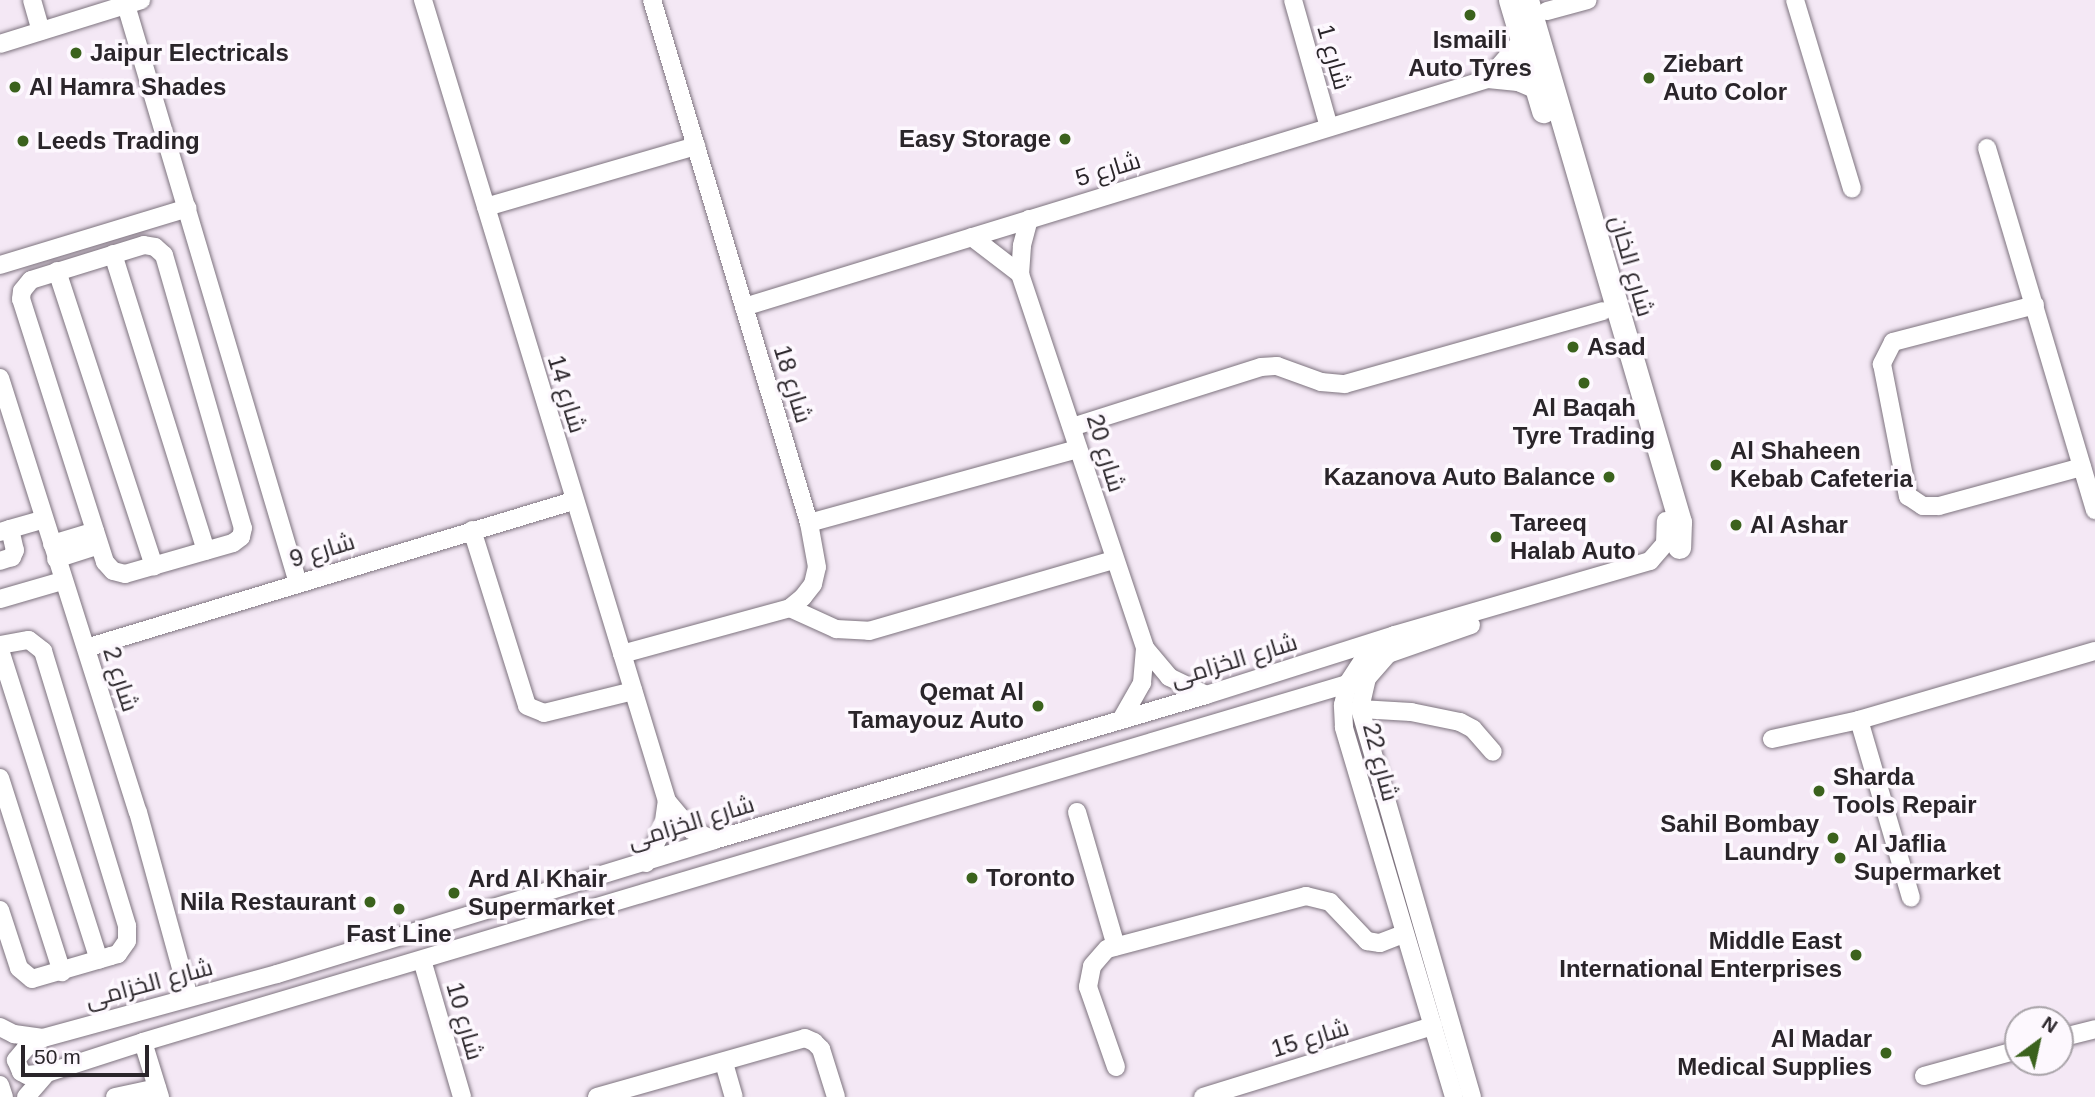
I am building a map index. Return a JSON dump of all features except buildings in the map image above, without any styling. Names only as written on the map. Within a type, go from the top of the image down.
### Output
[{"type":"main road","name":"شارع الخان","points":[[1510,0],[1666,522]]},
{"type":"main road","name":"شارع الخان","points":[[1537,5],[1680,522],[1679,547]]},
{"type":"street","points":[[32,0],[41,31]]},
{"type":"street","name":"شارع 14","points":[[423,0],[573,501],[667,801],[681,822],[714,840]]},
{"type":"street","name":"شارع 18","points":[[652,0],[809,523],[817,567],[813,584],[790,608]]},
{"type":"street","name":"شارع 1","points":[[1293,0],[1329,127]]},
{"type":"street","points":[[1537,5],[1588,0]]},
{"type":"street","points":[[1795,0],[1852,189]]},
{"type":"street","points":[[0,44],[134,2],[188,208],[298,583]]},
{"type":"street","points":[[1488,79],[1522,40]]},
{"type":"street","name":"شارع 5","points":[[744,307],[1488,79],[1518,82],[1537,90]]},
{"type":"street","points":[[486,207],[696,146]]},
{"type":"street","points":[[1987,148],[2082,467],[2092,491],[2095,510]]},
{"type":"street","points":[[0,265],[188,208]]},
{"type":"street","name":"شارع 20","points":[[1029,219],[1022,246],[1020,274],[1072,426],[1113,559],[1145,648],[1168,677],[1206,695]]},
{"type":"street","points":[[972,237],[1020,274]]},
{"type":"street","points":[[150,245],[160,250],[165,260],[243,528],[241,537],[233,543],[154,566],[118,573],[105,562],[21,299],[22,291],[31,279],[113,254],[150,245]]},
{"type":"street","points":[[113,254],[206,551]]},
{"type":"street","points":[[57,271],[154,566]]},
{"type":"street","points":[[2035,305],[1893,342],[1882,364],[1908,496],[1923,506],[1939,506],[2082,467]]},
{"type":"street","points":[[1072,426],[1261,367],[1293,369],[1331,384],[1353,383],[1603,311]]},
{"type":"street","name":"شارع 2","points":[[0,378],[62,581],[138,812],[189,998]]},
{"type":"street","points":[[809,523],[1078,449]]},
{"type":"street","name":"شارع 9","points":[[86,648],[573,501]]},
{"type":"street","points":[[0,561],[15,552],[5,530],[44,519]]},
{"type":"street","name":"شارع 22","points":[[1454,1097],[1345,727],[1343,705],[1348,683],[1366,655],[1395,635],[1642,564],[1661,551],[1667,537],[1666,522]]},
{"type":"street","points":[[472,530],[527,706],[544,713],[632,691]]},
{"type":"street","points":[[54,551],[97,538]]},
{"type":"street","points":[[43,1038],[26,1048],[16,1060],[21,1072],[27,1075],[47,1073],[143,1042],[1367,678],[1379,661],[1397,649],[1661,565],[1679,547]]},
{"type":"street","points":[[622,654],[790,608],[804,617],[836,629],[869,631],[1113,559]]},
{"type":"street","points":[[0,599],[62,581]]},
{"type":"street","name":"شارع الخزامى","points":[[0,1027],[14,1034],[43,1038],[277,974],[714,840],[1206,695],[1395,635]]},
{"type":"street","points":[[0,910],[22,973],[38,979],[99,960],[124,948],[127,942],[127,926],[43,651],[29,640],[0,648],[99,960]]},
{"type":"street","name":"شارع 20","points":[[1121,720],[1142,683],[1145,648]]},
{"type":"street","points":[[1772,740],[1859,720],[2095,651]]},
{"type":"street","name":"شارع 22","points":[[1367,678],[1360,709],[1472,1097]]},
{"type":"street","points":[[1360,709],[1411,712],[1460,722],[1473,729],[1493,752]]},
{"type":"street","points":[[1859,720],[1911,898]]},
{"type":"street","points":[[0,778],[62,972]]},
{"type":"street","name":"شارع 14","points":[[646,863],[663,828],[667,801]]},
{"type":"street","points":[[1077,812],[1116,946]]},
{"type":"street","points":[[1116,1067],[1088,986],[1088,976],[1100,955],[1116,946],[1306,896],[1329,902],[1367,941],[1380,943],[1404,934]]},
{"type":"street","points":[[276,1003],[271,993],[276,983],[351,959],[362,947]]},
{"type":"street","name":"شارع 10","points":[[422,960],[462,1097]]},
{"type":"street","name":"شارع 15","points":[[1203,1097],[1433,1026]]},
{"type":"street","points":[[2074,1034],[2095,1029]]},
{"type":"street","points":[[597,1097],[628,1092],[800,1039],[810,1040],[821,1049],[836,1097]]},
{"type":"street","points":[[115,1097],[159,1093],[143,1042]]},
{"type":"street","points":[[1924,1076],[2004,1054]]},
{"type":"street","points":[[724,1063],[734,1097]]},
{"type":"street","points":[[26,1097],[47,1073]]},
{"type":"street","points":[[0,1085],[4,1097]]},
{"type":"place","name":"Ismaili Auto Tyres","points":[[1470,15]]},
{"type":"place","name":"Jaipur Electricals","points":[[76,53]]},
{"type":"place","name":"Ziebart Auto Color","points":[[1649,78]]},
{"type":"place","name":"Al Hamra Shades","points":[[15,87]]},
{"type":"place","name":"Easy Storage","points":[[1065,139]]},
{"type":"place","name":"Leeds Trading","points":[[23,141]]},
{"type":"place","name":"Asad","points":[[1573,347]]},
{"type":"place","name":"Al Baqah Tyre Trading","points":[[1584,383]]},
{"type":"place","name":"Al Shaheen Kebab Cafeteria","points":[[1716,465]]},
{"type":"place","name":"Kazanova Auto Balance","points":[[1609,477]]},
{"type":"place","name":"Al Ashar","points":[[1736,525]]},
{"type":"place","name":"Tareeq Halab Auto","points":[[1496,537]]},
{"type":"place","name":"Qemat Al Tamayouz Auto","points":[[1038,706]]},
{"type":"place","name":"Sharda Tools Repair","points":[[1819,791]]},
{"type":"place","name":"Sahil Bombay Laundry","points":[[1833,838]]},
{"type":"place","name":"Al Jaflia Supermarket","points":[[1840,858]]},
{"type":"place","name":"Toronto","points":[[972,878]]},
{"type":"place","name":"Ard Al Khair Supermarket","points":[[454,893]]},
{"type":"place","name":"Nila Restaurant","points":[[370,902]]},
{"type":"place","name":"Fast Line","points":[[399,909]]},
{"type":"place","name":"Middle East International Enterprises","points":[[1856,955]]},
{"type":"place","name":"Al Madar Medical Supplies","points":[[1886,1053]]}]
